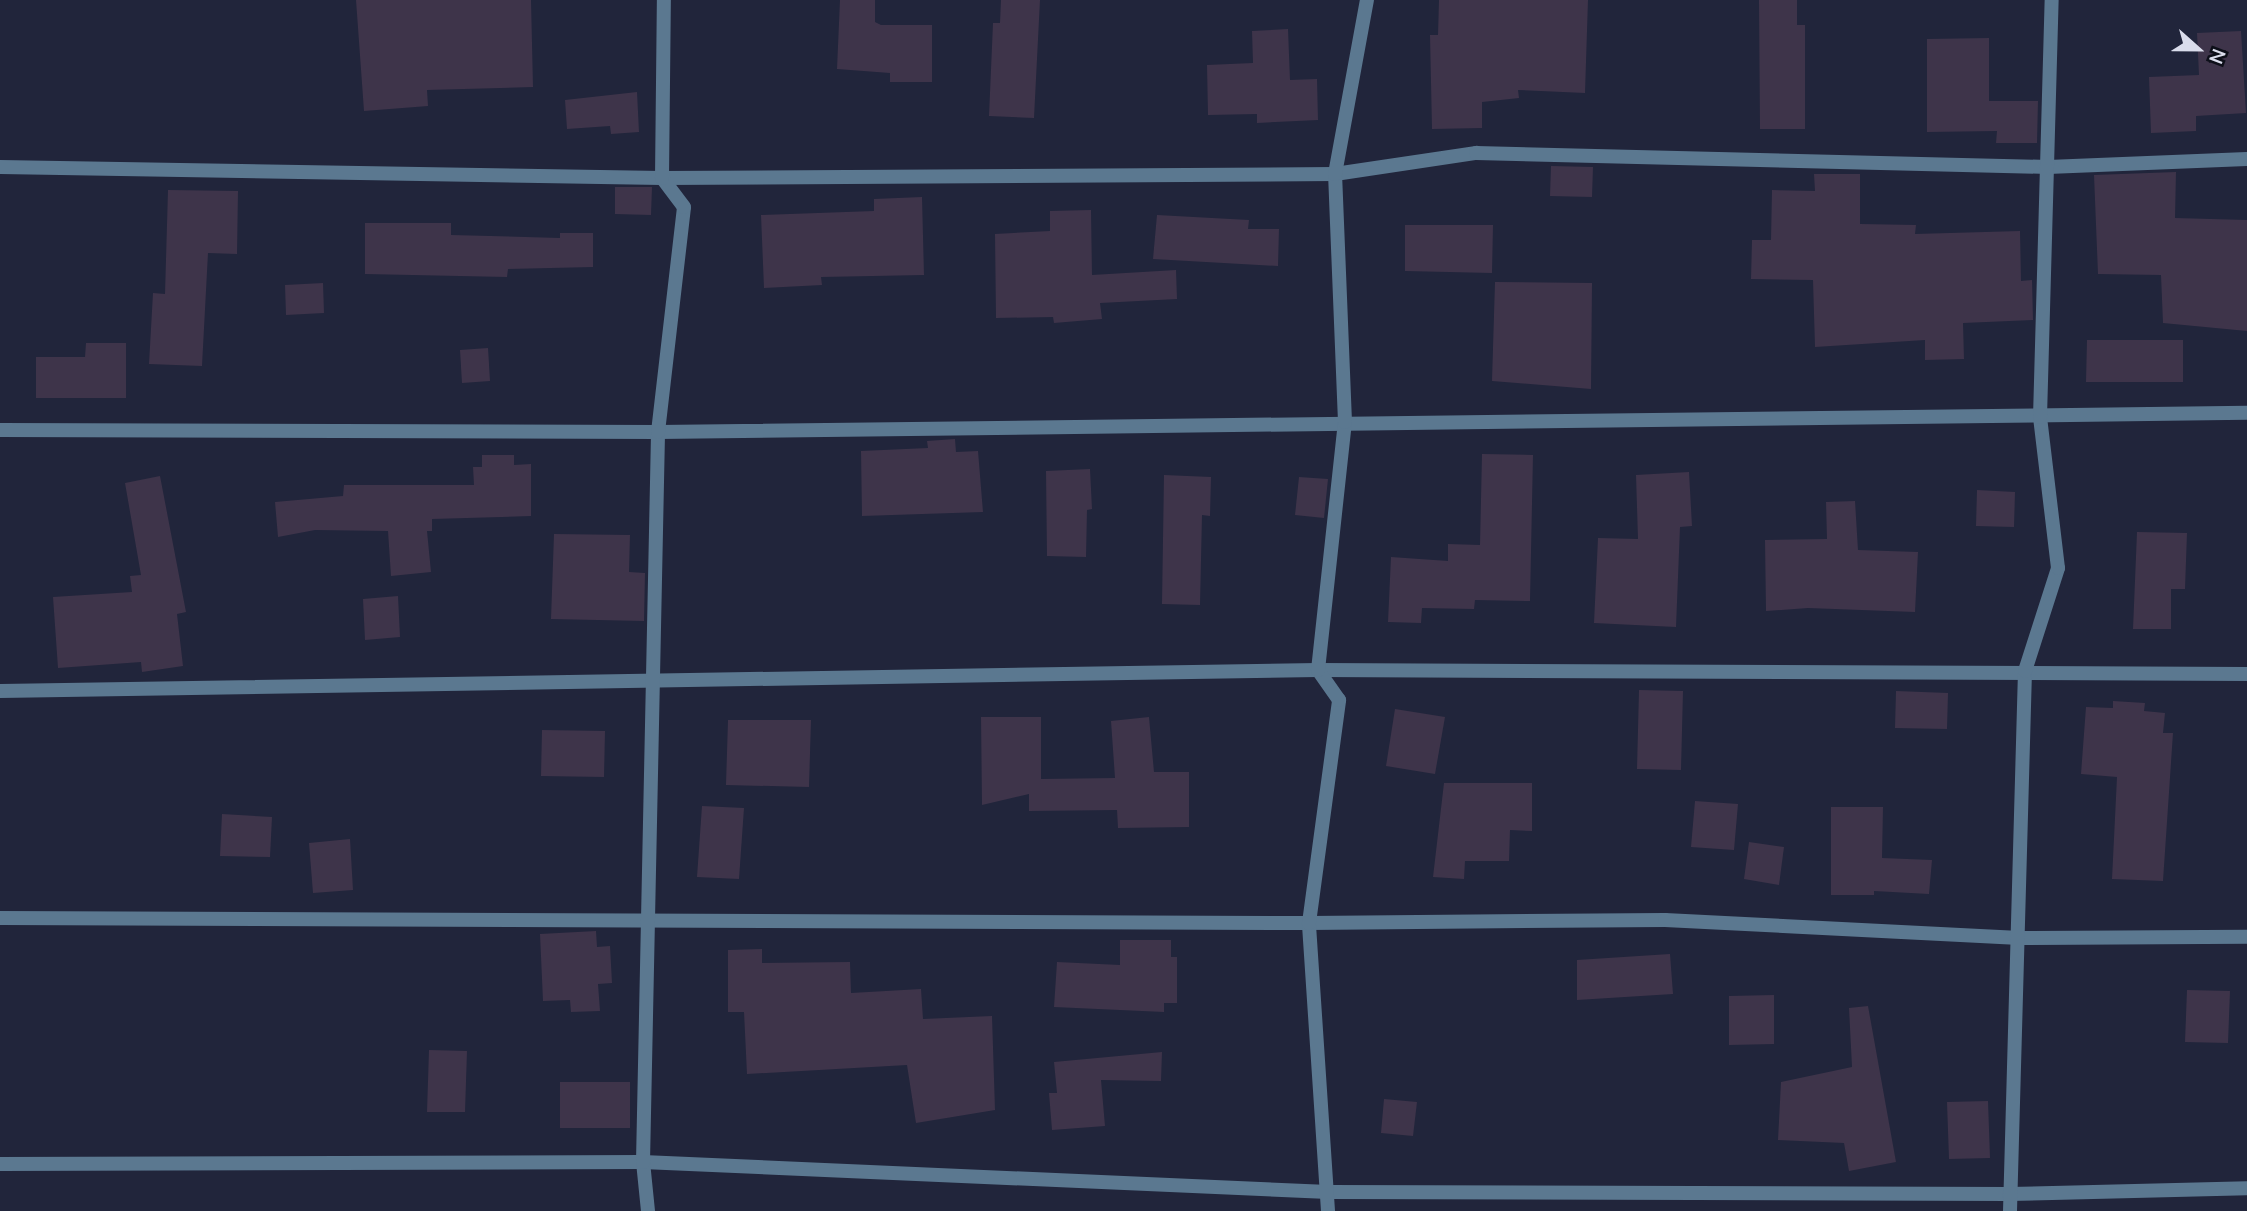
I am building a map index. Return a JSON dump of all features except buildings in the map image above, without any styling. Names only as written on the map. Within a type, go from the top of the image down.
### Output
[{"type":"street","points":[[648,1211],[643,1162],[658,432],[684,207],[662,178],[664,0]]},
{"type":"street","points":[[1328,1211],[1309,923],[1339,700],[1318,670],[1345,422],[1335,174],[1367,0]]},
{"type":"street","points":[[2010,1211],[2008,1194],[2020,938],[2025,671],[2058,568],[2040,417],[2052,0]]},
{"type":"street","points":[[0,167],[662,178],[1335,174],[1476,153],[2048,167],[2247,159]]},
{"type":"street","points":[[0,430],[658,432],[2247,413]]},
{"type":"street","points":[[0,691],[1318,670],[2247,674]]},
{"type":"street","points":[[0,918],[1309,923],[1665,920],[2020,938],[2247,937]]},
{"type":"street","points":[[0,1164],[643,1162],[1328,1192],[2008,1194],[2247,1188]]}]
